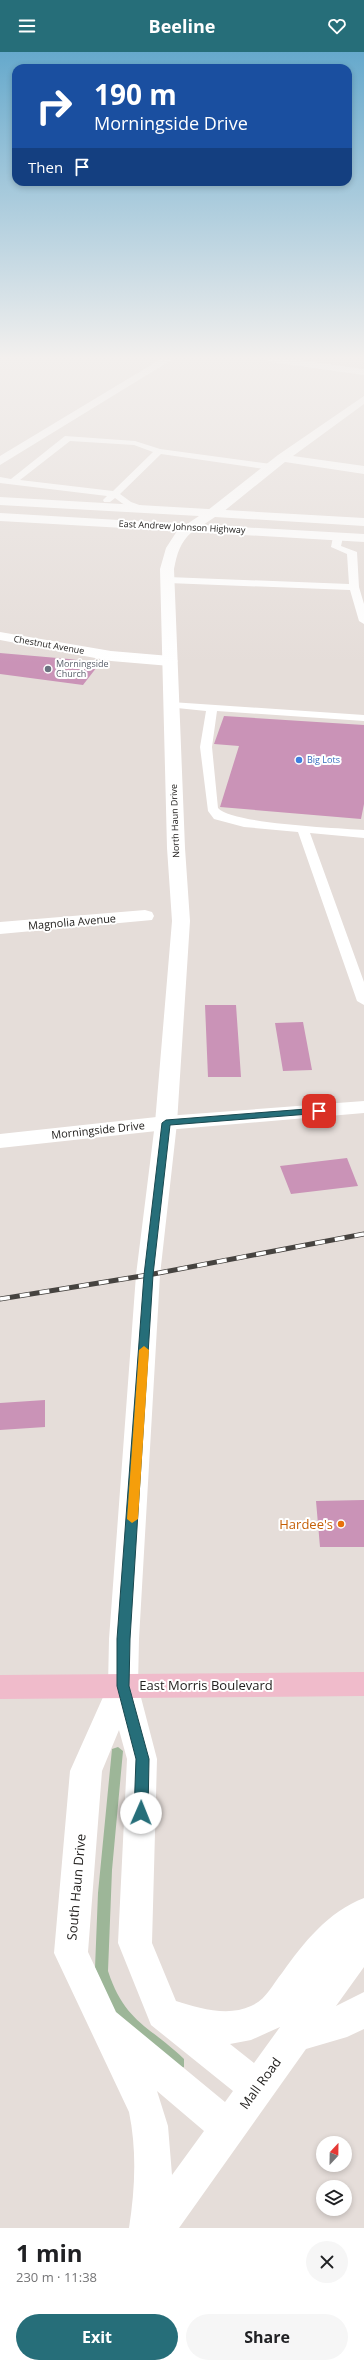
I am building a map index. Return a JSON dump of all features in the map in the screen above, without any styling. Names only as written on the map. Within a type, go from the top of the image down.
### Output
[{"type":"main road","name":"East Morris Boulevard","points":[[0,1687],[364,1684]]},
{"type":"street","points":[[213,513],[279,461]]},
{"type":"street","points":[[299,461],[364,470]]},
{"type":"street","points":[[167,511],[232,498]]},
{"type":"street","name":"East Andrew Johnson Highway","points":[[0,501],[364,522]]},
{"type":"street","name":"North Haun Drive","points":[[166,1123],[181,921],[176,848],[170,662],[168,580],[170,551],[178,537],[213,513]]},
{"type":"street","name":"East Andrew Johnson Highway","points":[[0,516],[364,538]]},
{"type":"street","name":"Chestnut Avenue","points":[[0,636],[112,656],[170,662]]},
{"type":"street","name":"Magnolia Avenue","points":[[0,928],[145,916]]},
{"type":"street","name":"Morningside Drive","points":[[0,1141],[166,1123],[364,1107]]},
{"type":"street","name":"South Haun Drive","points":[[166,1123],[148,1275],[124,1639],[123,1686],[142,1759],[135,1943],[163,2013],[256,2087]]},
{"type":"street","name":"South Haun Drive","points":[[123,1686],[86,1771],[71,1953],[104,2024],[228,2126]]},
{"type":"street","points":[[163,2013],[196,2025],[221,2028],[252,2024],[274,2011],[307,1965],[333,1936],[354,1918],[364,1913]]},
{"type":"street","name":"Mall Road","points":[[156,2228],[256,2087],[364,1939]]},
{"type":"street","points":[[295,2035],[347,2020],[364,2009]]},
{"type":"street","points":[[104,2024],[147,2112],[152,2140],[153,2179],[148,2228]]},
{"type":"lane","points":[[13,482],[40,461]]},
{"type":"lane","points":[[88,506],[102,502],[115,494],[149,461]]},
{"type":"lane","points":[[226,461],[271,467]]},
{"type":"lane","points":[[0,480],[115,494],[128,504],[142,509]]},
{"type":"lane","points":[[338,537],[336,547],[352,552],[364,553]]},
{"type":"lane","points":[[352,552],[354,586],[364,621]]},
{"type":"lane","points":[[168,580],[354,586]]},
{"type":"lane","points":[[172,705],[364,718]]},
{"type":"lane","points":[[212,708],[206,747],[212,809],[218,816],[228,820],[303,829],[364,834]]},
{"type":"lane","points":[[303,829],[364,1001]]},
{"type":"green space","points":[[118,1747],[123,1751],[112,1870],[108,1971],[122,2002],[131,2013],[184,2059],[184,2067],[180,2069],[115,2013],[95,1968],[98,1893],[112,1749]]},
{"type":"building","name":"Morningside Church","points":[[0,653],[100,663],[83,685],[0,674]]},
{"type":"building","name":"Big Lots","points":[[224,716],[364,725],[364,804],[361,819],[220,807],[239,746],[214,744]]},
{"type":"building","points":[[205,1005],[236,1005],[241,1077],[208,1077]]},
{"type":"building","points":[[303,1022],[312,1070],[283,1071],[275,1023]]},
{"type":"building","points":[[347,1158],[358,1186],[291,1194],[280,1166]]},
{"type":"building","points":[[45,1400],[45,1427],[0,1430],[0,1403]]},
{"type":"building","name":"Hardee's","points":[[364,1500],[364,1547],[320,1547],[316,1501]]},
{"type":"railway","points":[[0,1299],[148,1275],[364,1234]]},
{"type":"slow traffic","points":[[132,1519],[144,1350]]},
{"type":"place","name":"Morningside Church","points":[[48,669]]},
{"type":"place","name":"Big Lots","points":[[299,760]]},
{"type":"place","name":"Hardee's","points":[[341,1524]]},
{"type":"route","points":[[141,1813],[142,1759],[123,1686],[124,1639],[148,1275],[166,1123],[319,1111]]}]
